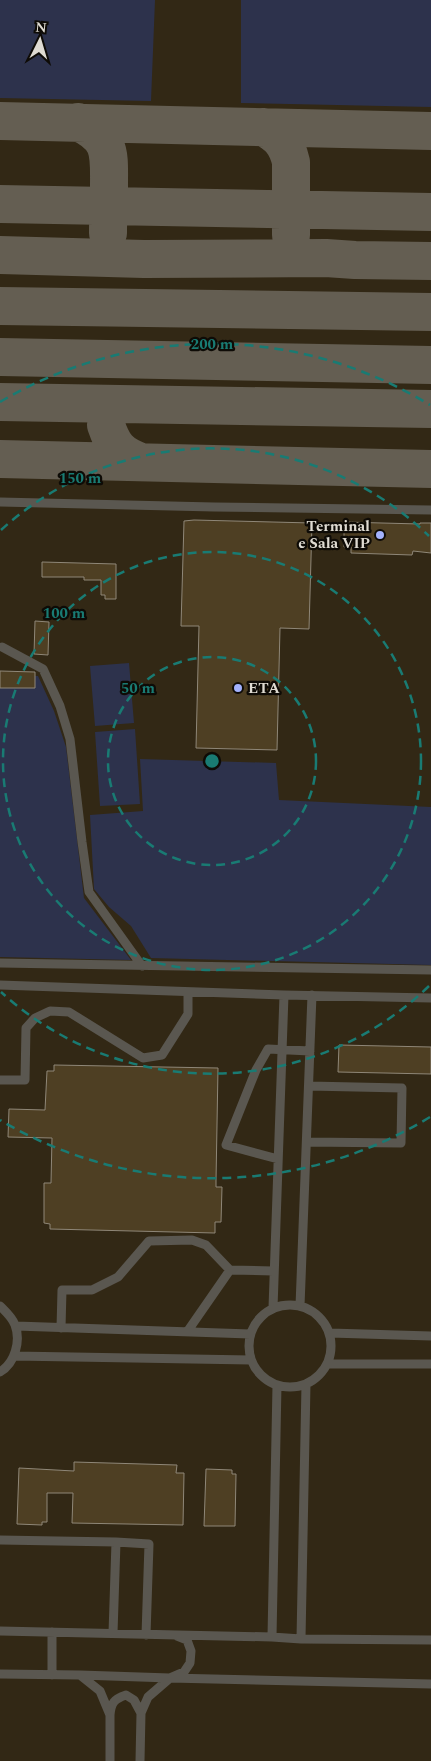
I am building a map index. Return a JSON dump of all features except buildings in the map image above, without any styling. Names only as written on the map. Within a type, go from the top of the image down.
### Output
[{"type":"lane","points":[[0,502],[431,510]]},
{"type":"lane","points":[[2,648],[43,669],[60,706],[70,739],[89,892],[142,966]]},
{"type":"lane","points":[[0,963],[431,970]]},
{"type":"lane","points":[[0,985],[431,998]]},
{"type":"lane","points":[[0,1080],[25,1080],[26,1028],[36,1018],[50,1011],[69,1012],[143,1058],[162,1055],[188,1014],[188,992]]},
{"type":"lane","points":[[273,1308],[284,995]]},
{"type":"lane","points":[[300,1306],[312,995]]},
{"type":"lane","points":[[278,1159],[226,1145],[256,1070],[268,1049],[310,1051]]},
{"type":"lane","points":[[307,1142],[401,1144],[402,1088],[309,1086]]},
{"type":"lane","points":[[61,1328],[62,1290],[92,1290],[118,1276],[150,1241],[192,1240],[206,1245],[230,1270],[273,1271]]},
{"type":"lane","points":[[187,1332],[230,1270]]},
{"type":"lane","points":[[286,1305],[300,1306],[312,1311],[323,1320],[330,1333],[332,1350],[328,1364],[323,1372],[312,1382],[299,1387],[285,1387],[271,1383],[256,1370],[248,1348],[250,1334],[261,1316],[273,1308],[286,1305]]},
{"type":"lane","points":[[0,1306],[9,1314],[16,1326],[18,1343],[14,1356],[4,1370],[0,1372]]},
{"type":"lane","points":[[16,1326],[250,1334]]},
{"type":"lane","points":[[330,1333],[431,1336]]},
{"type":"lane","points":[[14,1356],[251,1360]]},
{"type":"lane","points":[[328,1364],[431,1364]]},
{"type":"lane","points":[[301,1639],[306,1384]]},
{"type":"lane","points":[[272,1637],[278,1385]]},
{"type":"lane","points":[[0,1540],[149,1544],[146,1635]]},
{"type":"lane","points":[[113,1633],[116,1542]]},
{"type":"lane","points":[[0,1631],[301,1639],[431,1640]]},
{"type":"lane","points":[[52,1632],[52,1675]]},
{"type":"lane","points":[[141,1760],[141,1713],[148,1697],[170,1678],[184,1672],[190,1663],[191,1651],[186,1640],[177,1636]]},
{"type":"lane","points":[[0,1674],[431,1684]]},
{"type":"lane","points":[[80,1675],[100,1691],[110,1715]]},
{"type":"lane","points":[[108,1759],[111,1704],[116,1698],[126,1695],[134,1700],[141,1713]]},
{"type":"shaded area","points":[[0,0],[431,0],[431,1761],[0,1761]]},
{"type":"shaded area","points":[[0,0],[155,0],[151,101],[0,98]]},
{"type":"shaded area","points":[[241,0],[431,0],[431,107],[241,103]]},
{"type":"shaded area","points":[[129,663],[134,723],[95,726],[90,666]]},
{"type":"shaded area","points":[[0,675],[38,676],[54,711],[66,747],[84,898],[131,960],[0,957]]},
{"type":"shaded area","points":[[135,729],[140,804],[100,806],[95,732]]},
{"type":"shaded area","points":[[140,759],[276,763],[279,800],[431,807],[431,965],[151,958],[131,926],[109,907],[94,889],[90,815],[143,811]]},
{"type":"taxiway","points":[[0,121],[431,131]]},
{"type":"taxiway","points":[[78,122],[97,134],[103,141],[108,155],[108,233]]},
{"type":"taxiway","points":[[263,127],[274,133],[281,141],[287,150],[291,162],[291,235]]},
{"type":"taxiway","points":[[0,204],[431,212]]},
{"type":"taxiway","points":[[0,255],[144,259],[326,258],[431,261]]},
{"type":"taxiway","points":[[0,306],[431,312]]},
{"type":"taxiway","points":[[0,357],[431,365]]},
{"type":"taxiway","points":[[0,402],[431,409]]},
{"type":"taxiway","points":[[106,425],[114,444],[127,456],[141,462]]},
{"type":"taxiway","points":[[0,459],[431,469]]},
{"type":"place","name":"Terminal e Sala VIP","points":[[380,535]]},
{"type":"place","name":"ETA","points":[[238,688]]}]
